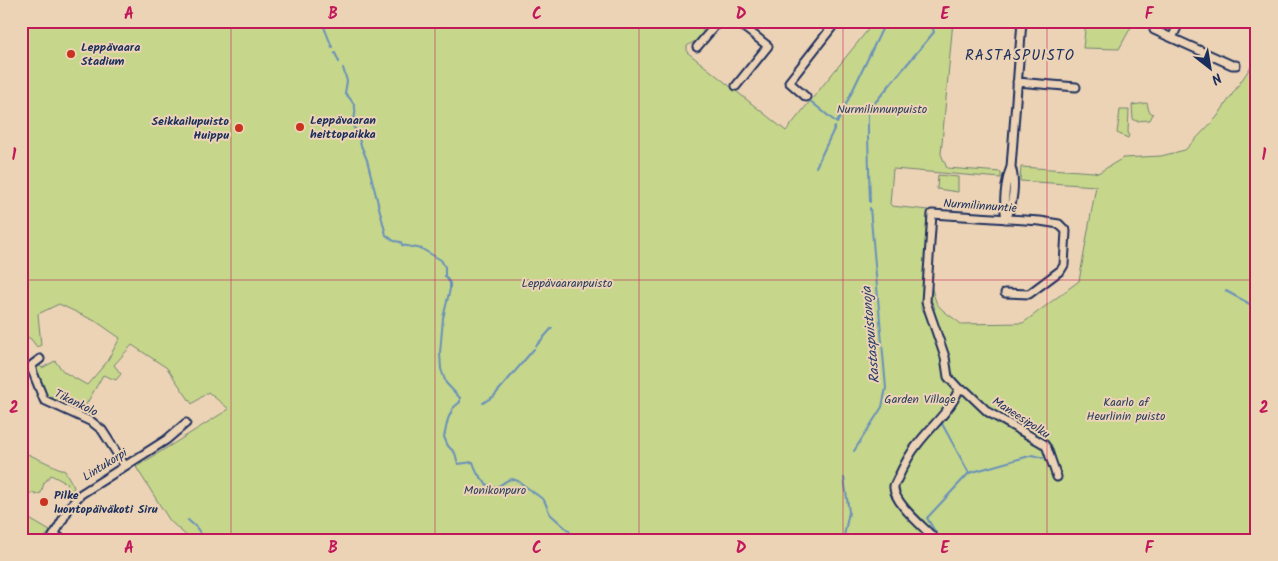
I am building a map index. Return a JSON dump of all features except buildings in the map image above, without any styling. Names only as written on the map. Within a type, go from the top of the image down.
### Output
[{"type":"street","points":[[697,47],[719,21]]},
{"type":"street","points":[[736,21],[768,46],[736,86]]},
{"type":"street","points":[[806,97],[789,82],[832,27],[825,21]]},
{"type":"street","points":[[1006,219],[1010,211],[1014,176],[1011,167],[1022,21]]},
{"type":"street","points":[[1172,38],[1180,21]]},
{"type":"street","points":[[1154,30],[1224,61],[1236,64]]},
{"type":"street","points":[[1017,82],[1076,87]]},
{"type":"street","name":"Nurmilinnuntie","points":[[959,389],[948,377],[945,357],[925,296],[932,214],[1060,224],[1066,231],[1064,265],[1061,270],[1029,294],[1005,293]]},
{"type":"street","name":"Tikankolo","points":[[40,359],[32,365],[32,370],[44,400],[92,422],[102,430],[124,466]]},
{"type":"street","points":[[936,540],[898,501],[894,494],[894,486],[917,445],[943,416],[959,389]]},
{"type":"street","name":"Maneesipolku","points":[[959,389],[966,391],[988,412],[1044,444],[1048,448],[1057,478]]},
{"type":"street","name":"Lintukorpi","points":[[53,537],[76,498],[166,440],[186,423]]},
{"type":"street","points":[[53,537],[64,540]]},
{"type":"green space","name":"Leppävaaranpuisto","points":[[21,21],[691,21],[706,33],[687,46],[687,52],[786,131],[875,21],[953,21],[941,154],[947,168],[1001,172],[1001,178],[893,169],[890,204],[892,206],[928,210],[921,309],[923,312],[928,313],[935,308],[930,298],[931,286],[938,305],[961,324],[1023,323],[1079,281],[1096,186],[1020,181],[1021,167],[1098,173],[1123,158],[1161,156],[1185,150],[1217,117],[1252,65],[1257,54],[1257,540],[191,540],[170,521],[136,467],[229,409],[208,392],[192,404],[167,368],[132,345],[114,365],[121,374],[116,380],[103,375],[83,410],[93,416],[92,419],[49,401],[44,394],[35,366],[38,364],[42,368],[55,361],[64,372],[87,385],[106,363],[120,338],[97,322],[59,304],[38,314],[41,345],[37,347],[31,339],[21,334]]},
{"type":"green space","points":[[1086,21],[1126,21],[1131,23],[1131,27],[1119,49],[1083,48]]},
{"type":"green space","points":[[1147,103],[1149,111],[1153,114],[1150,120],[1136,121],[1133,119],[1132,105]]},
{"type":"green space","points":[[1120,110],[1129,110],[1128,138],[1117,133]]},
{"type":"green space","points":[[938,175],[958,177],[958,192],[937,189]]},
{"type":"green space","points":[[21,451],[65,471],[74,487],[72,491],[66,488],[68,484],[51,475],[44,483],[41,493],[35,495],[31,493],[29,497],[21,499]]},
{"type":"green space","points":[[21,514],[50,531],[41,539],[21,540]]},
{"type":"waterway","name":"Rastaspuistonoja","points":[[868,135],[868,111],[934,32],[932,22]]},
{"type":"waterway","points":[[837,123],[884,25]]},
{"type":"waterway","name":"Monikonpuro","points":[[324,27],[332,47]]},
{"type":"waterway","name":"Monikonpuro","points":[[335,53],[339,62]]},
{"type":"waterway","name":"Monikonpuro","points":[[343,68],[347,81],[345,93],[355,107],[352,124],[367,160],[386,235],[394,241],[401,242],[402,245],[422,249],[441,260],[445,267],[445,276],[450,283],[443,318],[440,353],[441,369],[446,383],[460,398],[460,402],[453,408],[448,419],[444,437],[448,446],[455,453],[458,464],[473,462],[477,473],[490,488],[512,479],[518,481],[544,500],[550,514],[569,531],[574,540]]},
{"type":"waterway","points":[[809,100],[837,123]]},
{"type":"waterway","points":[[816,167],[835,127]]},
{"type":"waterway","name":"Rastaspuistonoja","points":[[868,137],[870,202]]},
{"type":"waterway","name":"Rastaspuistonoja","points":[[854,451],[882,407],[886,388],[870,208]]},
{"type":"waterway","points":[[1226,291],[1257,308]]},
{"type":"waterway","points":[[536,346],[552,328]]},
{"type":"waterway","points":[[483,403],[494,396],[534,349]]},
{"type":"waterway","points":[[941,422],[969,473]]},
{"type":"waterway","points":[[940,540],[927,518],[969,473],[1033,455],[1043,458]]},
{"type":"waterway","name":"Rastaspuistonoja","points":[[841,540],[844,536],[849,512],[844,478]]},
{"type":"waterway","points":[[188,520],[196,527],[205,540]]},
{"type":"place","name":"Leppävaara Stadium","points":[[71,54]]},
{"type":"place","name":"Leppävaaran heittopaikka","points":[[300,127]]},
{"type":"place","name":"Seikkailupuisto Huippu","points":[[239,128]]},
{"type":"place","name":"Pilke luontopäiväkoti Siru","points":[[44,502]]},
{"type":"district","name":"RASTASPUISTO","points":[[1020,56]]},
{"type":"park label","name":"Nurmilinnunpuisto","points":[[882,109]]},
{"type":"park label","name":"Garden Village","points":[[920,399]]},
{"type":"park label","name":"Kaarlo af Heurlinin puisto","points":[[1126,409]]}]
